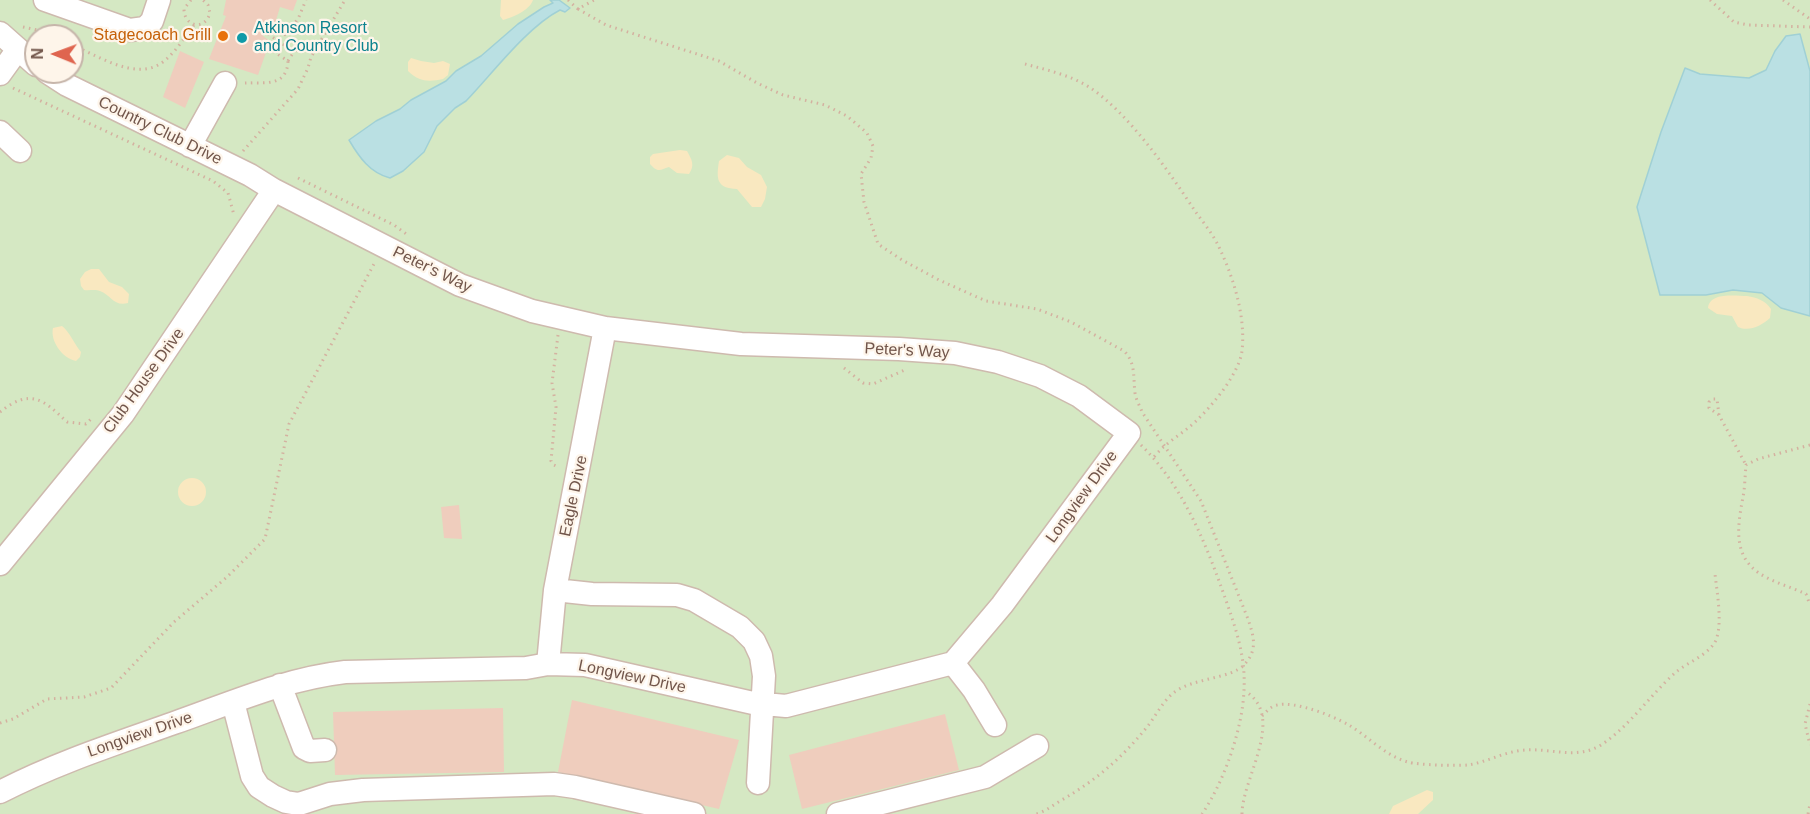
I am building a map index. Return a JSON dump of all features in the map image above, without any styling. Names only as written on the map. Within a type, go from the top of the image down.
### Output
[{"type":"street","points":[[45,0],[130,30],[145,28],[152,21],[159,0]]},
{"type":"street","points":[[0,33],[24,54]]},
{"type":"street","points":[[5,80],[18,49]]},
{"type":"street","points":[[190,146],[225,83]]},
{"type":"street","name":"Country Club Drive","points":[[65,84],[230,165],[274,190]]},
{"type":"street","points":[[0,132],[20,151]]},
{"type":"street","name":"Peter's Way","points":[[274,190],[460,285],[532,311],[605,328],[741,344],[955,353],[998,362],[1040,376],[1079,396],[1129,433]]},
{"type":"street","name":"Club House Drive","points":[[0,564],[123,414],[274,190]]},
{"type":"street","name":"Eagle Drive","points":[[548,664],[555,590],[605,328]]},
{"type":"street","name":"Longview Drive","points":[[0,792],[79,756],[280,685],[345,672],[526,668],[548,664],[585,664],[763,704],[786,706],[953,663],[1002,605],[1129,433]]},
{"type":"street","points":[[555,590],[592,594],[677,595],[694,600],[740,627],[754,641],[761,656],[764,676],[758,783]]},
{"type":"street","points":[[953,663],[974,690],[995,724]]},
{"type":"street","points":[[280,685],[304,748],[310,751],[325,750]]},
{"type":"street","points":[[233,702],[252,776],[259,787],[286,801],[299,804],[330,794],[363,790],[554,784],[694,814]]},
{"type":"street","points":[[838,814],[985,777],[1037,746]]},
{"type":"path","points":[[191,0],[185,5],[183,13],[187,21],[194,25],[203,24],[209,18],[210,9],[203,0]]},
{"type":"path","points":[[280,40],[298,19],[306,0]]},
{"type":"path","points":[[230,165],[298,89],[319,43],[345,0]]},
{"type":"path","points":[[568,0],[578,9],[606,25],[719,61],[783,95],[825,105],[847,116],[867,133],[873,146],[872,158],[861,174],[864,202],[878,244],[939,280],[986,301],[1037,309],[1071,322],[1124,351],[1131,358],[1136,396],[1142,412],[1201,501],[1248,619],[1255,648],[1239,670],[1204,679],[1173,693],[1113,765],[1075,792],[1035,814]]},
{"type":"path","points":[[578,9],[594,0]]},
{"type":"path","points":[[1710,0],[1734,22],[1748,25],[1810,27]]},
{"type":"path","points":[[1783,0],[1810,19]]},
{"type":"path","points":[[84,50],[118,65],[146,68],[159,64],[167,57],[194,25]]},
{"type":"path","points":[[268,34],[293,51]]},
{"type":"path","points":[[225,83],[274,82],[284,73],[293,51],[302,46],[319,43]]},
{"type":"path","points":[[270,49],[288,61]]},
{"type":"path","points":[[1026,64],[1057,72],[1088,87],[1109,102],[1176,182],[1217,244],[1234,287],[1240,317],[1242,352],[1228,384],[1195,422],[1163,446],[1154,457]]},
{"type":"path","points":[[5,80],[213,181],[228,193],[234,212],[232,221]]},
{"type":"path","points":[[294,177],[394,225],[415,241]]},
{"type":"path","points":[[0,723],[13,719],[47,699],[84,698],[111,688],[174,622],[227,577],[265,539],[289,424],[377,259]]},
{"type":"path","points":[[559,330],[552,383],[556,407],[552,461],[554,465],[560,467]]},
{"type":"path","points":[[838,363],[863,383],[873,384],[913,367]]},
{"type":"path","points":[[0,412],[20,400],[34,398],[48,404],[67,422],[86,424],[100,413]]},
{"type":"path","points":[[1719,415],[1708,408],[1712,399],[1717,399],[1719,415],[1746,465],[1744,495],[1738,516],[1738,545],[1747,562],[1759,573],[1806,594],[1810,605]]},
{"type":"path","points":[[1129,433],[1164,470],[1195,522],[1237,631],[1244,666],[1245,691],[1228,765],[1202,814]]},
{"type":"path","points":[[1746,465],[1758,459],[1810,445]]},
{"type":"path","points":[[1262,716],[1276,705],[1316,711],[1346,723],[1383,749],[1408,762],[1467,765],[1524,750],[1574,754],[1588,751],[1601,745],[1625,724],[1663,684],[1687,663],[1713,646],[1717,638],[1718,625],[1715,574]]},
{"type":"path","points":[[1242,814],[1245,792],[1262,743],[1262,716],[1258,702],[1245,691]]},
{"type":"path","points":[[1810,704],[1805,724],[1810,745]]},
{"type":"path","points":[[1808,814],[1810,804]]},
{"type":"green space","points":[[0,0],[1810,0],[1810,814],[0,814]]},
{"type":"sand","points":[[501,0],[533,0],[524,10],[503,20],[500,16]]},
{"type":"sand","points":[[411,58],[434,63],[443,61],[450,64],[448,75],[443,79],[433,81],[416,77],[408,71],[408,62]]},
{"type":"sand","points":[[687,151],[691,160],[692,168],[689,174],[677,173],[669,167],[657,170],[650,164],[650,157],[653,154]]},
{"type":"sand","points":[[727,155],[739,158],[747,167],[761,175],[767,187],[761,207],[752,207],[737,189],[725,187],[719,182],[719,161]]},
{"type":"sand","points":[[99,269],[109,282],[122,287],[129,294],[128,303],[116,302],[98,290],[84,290],[80,279],[85,272]]},
{"type":"sand","points":[[1747,296],[1766,303],[1771,309],[1770,318],[1755,327],[1746,329],[1738,327],[1732,316],[1717,314],[1708,308],[1713,299],[1718,297]]},
{"type":"sand","points":[[62,326],[81,352],[76,361],[62,353],[53,338],[53,328]]},
{"type":"sand","points":[[192,478],[202,482],[206,492],[202,502],[192,506],[182,502],[178,492],[182,482]]},
{"type":"sand","points":[[1427,790],[1433,792],[1433,800],[1418,814],[1389,814],[1393,806]]},
{"type":"water","points":[[550,0],[559,0],[570,8],[565,12],[560,10],[523,39],[466,101],[455,108],[437,126],[424,152],[403,171],[390,178],[383,176],[361,158],[349,140],[376,121],[446,81],[456,71],[481,56],[518,24],[553,3]]},
{"type":"water","points":[[1800,34],[1810,71],[1810,316],[1781,308],[1762,293],[1733,290],[1706,295],[1660,295],[1637,207],[1685,68],[1700,74],[1749,78],[1766,70],[1775,51],[1786,36]]},
{"type":"building","name":"Atkinson Resort and Country Club","points":[[226,0],[297,0],[293,11],[280,7],[274,27],[267,27],[263,36],[270,41],[258,75],[209,59],[226,16],[223,15]]},
{"type":"building","points":[[180,51],[204,62],[185,108],[163,97]]},
{"type":"building","points":[[459,505],[462,539],[444,538],[441,507]]},
{"type":"building","points":[[572,700],[739,740],[719,809],[558,772]]},
{"type":"building","points":[[503,708],[504,772],[335,775],[333,712]]},
{"type":"building","points":[[945,714],[959,770],[802,809],[789,755]]},
{"type":"place","name":"Stagecoach Grill","points":[[223,36]]},
{"type":"place","name":"Atkinson Resort and Country Club","points":[[242,38]]}]
